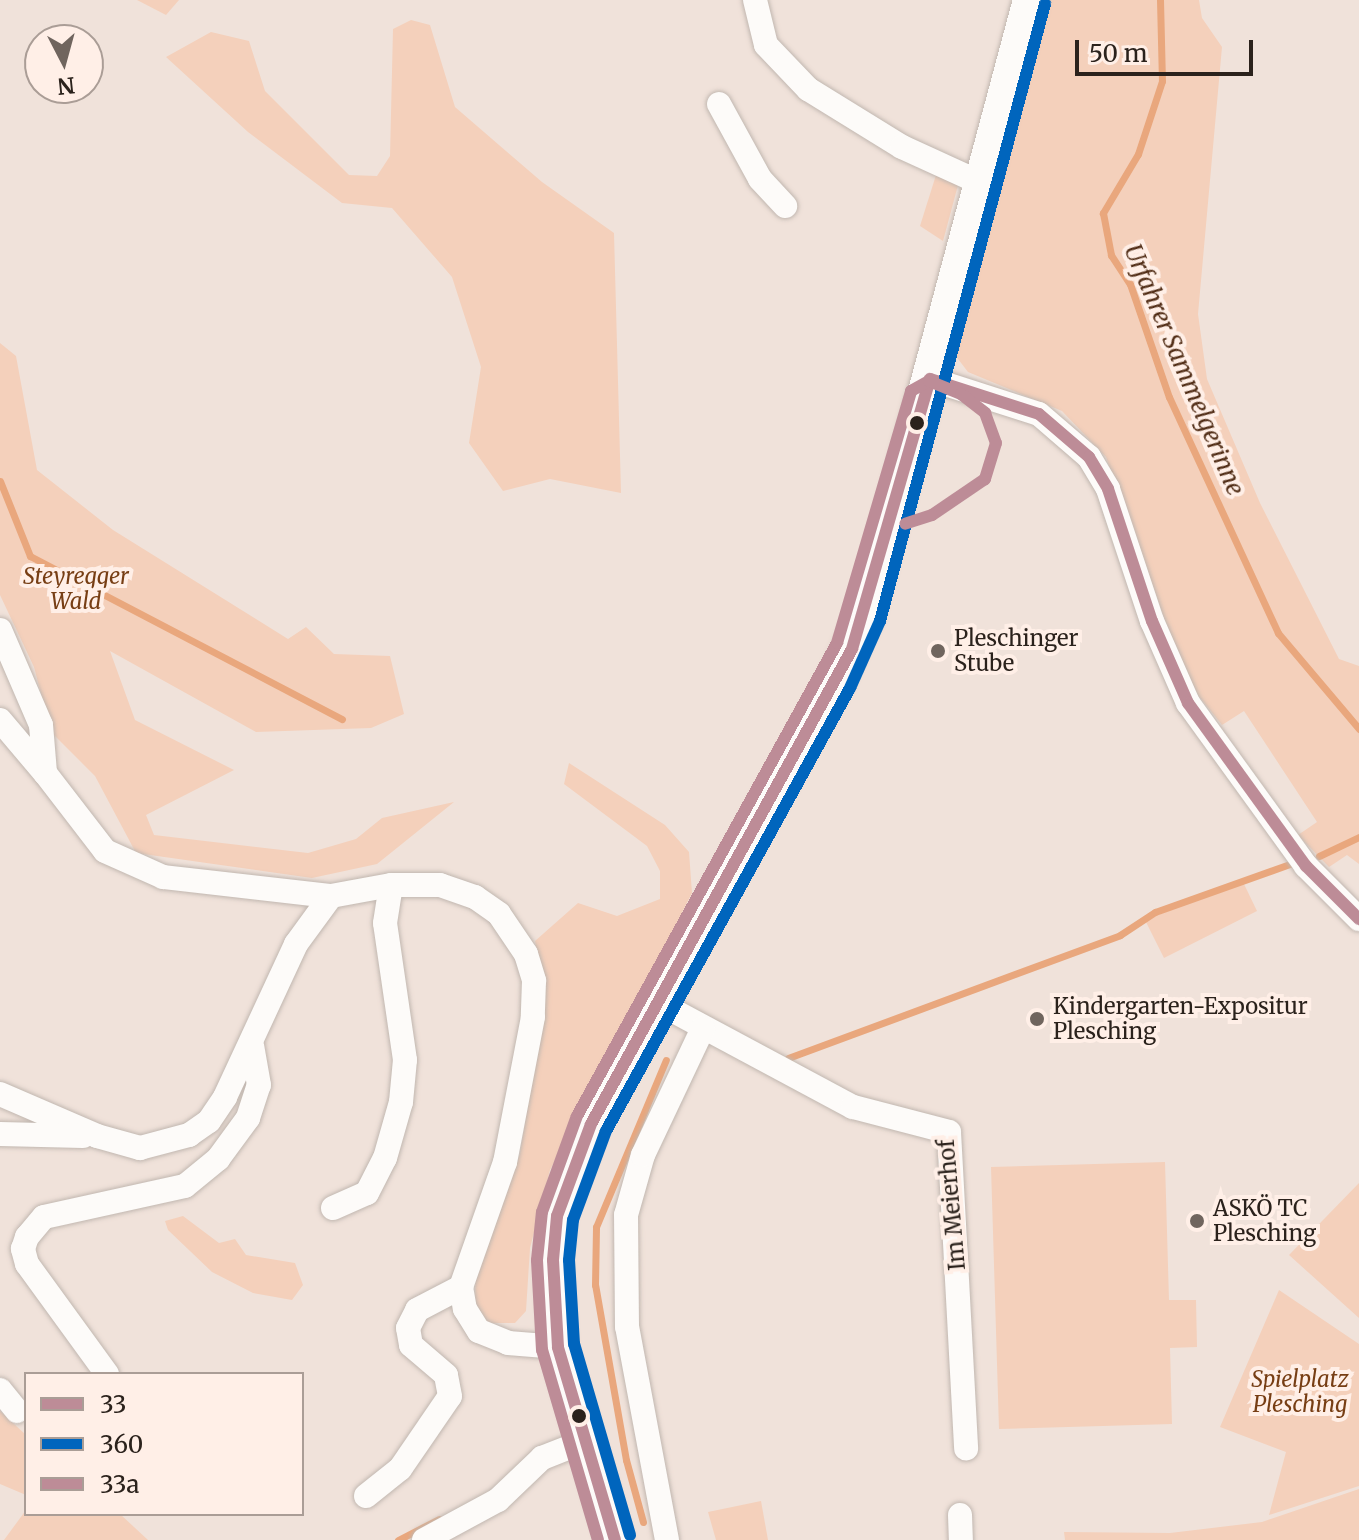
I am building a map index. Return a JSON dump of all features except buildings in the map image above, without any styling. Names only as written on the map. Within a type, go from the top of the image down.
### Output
[{"type":"main road","points":[[615,1540],[558,1347],[553,1260],[557,1216],[591,1124],[852,649],[930,379],[1030,0]]},
{"type":"street","points":[[755,0],[766,45],[792,75],[850,118],[981,183]]},
{"type":"street","points":[[719,104],[760,179],[785,206]]},
{"type":"street","points":[[930,379],[1039,414],[1089,457],[1108,489],[1152,621],[1188,703],[1306,866],[1359,919]]},
{"type":"street","points":[[0,630],[41,725],[45,773]]},
{"type":"street","points":[[0,720],[105,851],[136,868],[192,883],[331,896],[391,885],[440,885],[475,897],[515,933],[534,981],[517,1118],[461,1287],[465,1309],[479,1331],[508,1343],[558,1347]]},
{"type":"street","points":[[333,1208],[367,1193],[385,1158],[401,1102],[405,1060],[385,923],[391,885]]},
{"type":"street","points":[[0,1094],[97,1136],[140,1148],[189,1135],[209,1121],[252,1047],[296,944],[331,896]]},
{"type":"street","name":"Im Meierhof","points":[[657,1002],[853,1107],[949,1132],[966,1449]]},
{"type":"street","points":[[667,1540],[627,1327],[626,1215],[643,1155],[703,1028]]},
{"type":"street","points":[[106,1372],[27,1264],[23,1249],[27,1237],[44,1217],[185,1186],[218,1159],[248,1118],[259,1085],[252,1047]]},
{"type":"street","points":[[0,1134],[97,1136]]},
{"type":"street","points":[[366,1496],[400,1469],[450,1396],[446,1375],[411,1345],[408,1328],[417,1310],[461,1287]]},
{"type":"street","points":[[0,1390],[17,1411]]},
{"type":"street","points":[[424,1540],[498,1500],[542,1458],[585,1441]]},
{"type":"street","points":[[960,1515],[961,1540]]},
{"type":"green space","points":[[137,0],[179,0],[166,15]]},
{"type":"green space","points":[[1045,0],[1199,0],[1202,18],[1222,47],[1198,314],[1207,379],[1260,503],[1339,659],[1359,666],[1359,864],[1347,855],[1329,867],[1298,835],[1317,822],[1244,711],[1222,725],[1198,695],[1179,659],[1106,457],[1062,411],[968,372],[955,355],[953,347]]},
{"type":"green space","points":[[411,20],[430,25],[455,107],[542,182],[614,233],[621,493],[550,479],[503,491],[469,443],[481,367],[452,277],[392,208],[342,203],[248,132],[166,57],[211,32],[249,41],[265,91],[349,175],[377,176],[390,156],[393,29]]},
{"type":"green space","points":[[936,175],[958,185],[943,241],[920,226]]},
{"type":"green space","name":"Steyregger Wald","points":[[0,343],[16,356],[37,470],[113,530],[288,639],[306,627],[334,654],[390,656],[404,714],[371,728],[256,732],[110,651],[135,720],[234,770],[146,815],[154,835],[308,853],[356,839],[382,818],[454,802],[377,864],[312,878],[136,853],[95,776],[51,732],[34,667],[0,595]]},
{"type":"green space","points":[[569,763],[665,825],[689,852],[692,893],[550,1170],[530,1248],[526,1311],[515,1323],[487,1323],[475,1303],[476,1266],[520,1154],[545,995],[535,941],[578,903],[617,916],[660,899],[660,871],[647,846],[564,784]]},
{"type":"green space","points":[[1243,882],[1257,911],[1164,958],[1145,920]]},
{"type":"green space","points":[[1165,1162],[1169,1300],[1196,1300],[1197,1347],[1170,1348],[1172,1424],[999,1429],[991,1167]]},
{"type":"green space","points":[[1359,1183],[1359,1318],[1289,1255]]},
{"type":"green space","points":[[183,1216],[219,1243],[235,1239],[246,1255],[295,1263],[303,1285],[292,1300],[253,1293],[212,1272],[168,1230],[165,1221]]},
{"type":"green space","name":"Spielplatz Plesching","points":[[1279,1290],[1359,1344],[1359,1486],[1269,1515],[1286,1452],[1220,1427]]},
{"type":"green space","points":[[0,1411],[24,1433],[24,1494],[0,1484]]},
{"type":"green space","points":[[1359,1489],[1359,1540],[1065,1540],[1064,1532],[1170,1533],[1262,1522]]},
{"type":"green space","points":[[761,1501],[768,1540],[716,1540],[708,1512]]},
{"type":"green space","points":[[24,1513],[24,1516],[122,1516],[148,1540],[4,1540]]},
{"type":"waterway","name":"Urfahrer Sammelgerinne","points":[[1160,0],[1162,81],[1138,154],[1103,213],[1111,255],[1130,284],[1169,397],[1278,633],[1359,729]]},
{"type":"waterway","points":[[0,481],[30,556],[342,719]]},
{"type":"waterway","points":[[1319,856],[1359,837]]},
{"type":"waterway","points":[[788,1058],[1120,935],[1155,912],[1290,864]]},
{"type":"waterway","points":[[643,1522],[626,1460],[595,1285],[596,1227],[666,1060]]},
{"type":"waterway","points":[[398,1540],[439,1519]]},
{"type":"transit line","name":"360","points":[[630,1535],[574,1344],[569,1260],[573,1220],[606,1131],[850,688],[880,621],[1045,4]]},
{"type":"transit line","name":"33","points":[[930,379],[1039,414],[1089,457],[1108,489],[1152,621],[1188,703],[1306,866],[1359,919]]},
{"type":"transit line","name":"33","points":[[615,1540],[558,1347],[553,1260],[557,1216],[591,1124],[852,649],[930,379]]},
{"type":"transit line","name":"33a","points":[[598,1540],[542,1350],[537,1260],[542,1212],[577,1116],[837,643],[911,391],[929,381],[961,394],[985,413],[996,443],[985,479],[932,515],[905,524]]},
{"type":"place","name":"Pleschinger Stube","points":[[938,651]]},
{"type":"place","name":"Kindergarten-Expositur Plesching","points":[[1037,1019]]},
{"type":"place","name":"ASKÖ TC Plesching","points":[[1197,1221]]}]
